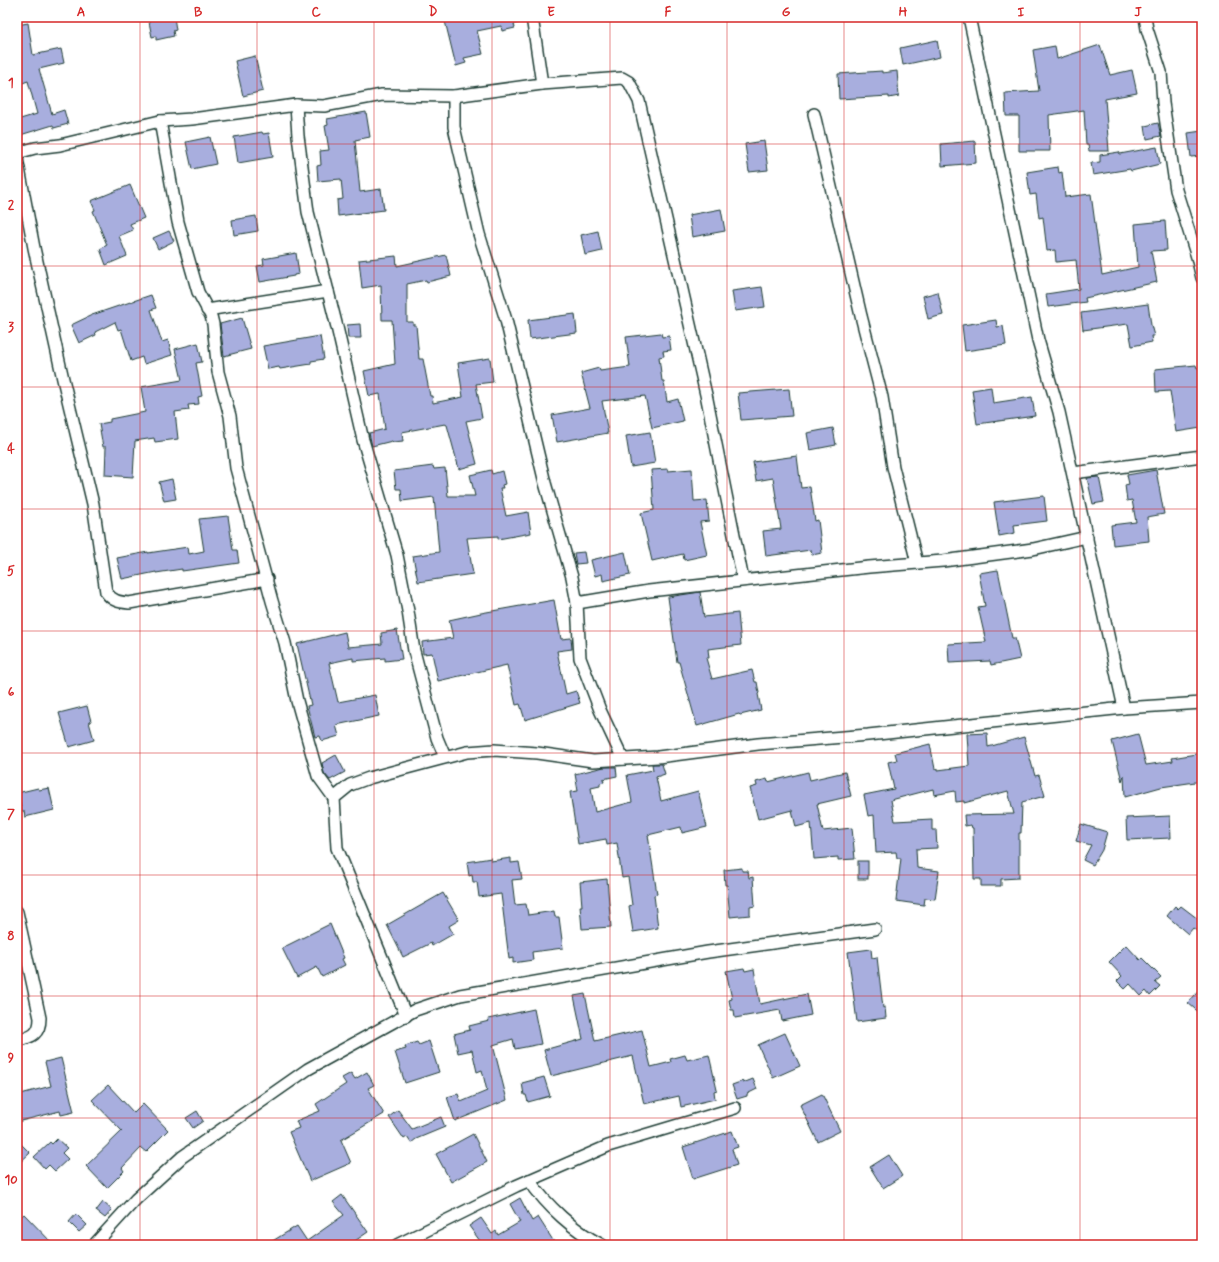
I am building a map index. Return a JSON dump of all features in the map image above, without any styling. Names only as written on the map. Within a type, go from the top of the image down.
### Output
[{"type":"street","points":[[532,17],[542,84]]},
{"type":"street","points":[[969,17],[1038,340],[1059,412],[1124,708]]},
{"type":"street","points":[[1145,17],[1147,29],[1161,72],[1163,103],[1176,190],[1202,278]]},
{"type":"street","points":[[17,153],[35,148],[60,145],[160,121],[192,119],[296,105],[324,106],[382,95],[454,96],[542,84],[622,78],[629,82],[639,101],[707,399],[743,580]]},
{"type":"street","points":[[454,96],[454,126],[479,234],[506,320],[545,483],[572,577],[576,602],[580,658],[600,710],[623,759]]},
{"type":"street","points":[[296,105],[298,136],[308,212],[363,440],[397,555],[408,610],[414,651],[437,738],[445,757]]},
{"type":"street","points":[[814,114],[861,316],[882,397],[894,467],[917,563]]},
{"type":"street","points":[[160,121],[178,222],[198,292],[213,324],[218,372],[230,416],[236,468],[285,643],[297,701],[318,776],[334,798],[337,848],[406,1016]]},
{"type":"street","points":[[17,158],[34,248],[93,504],[106,592],[116,601],[129,603],[267,579]]},
{"type":"street","points":[[207,310],[328,291]]},
{"type":"street","points":[[1073,473],[1202,456]]},
{"type":"street","points":[[576,602],[648,591],[743,580],[943,561],[1033,549],[1087,537]]},
{"type":"street","points":[[334,798],[350,785],[377,776],[467,752],[494,750],[537,753],[593,761],[666,756],[758,744],[868,735],[1124,708],[1202,703]]},
{"type":"street","points":[[17,912],[40,1018],[40,1027],[32,1037],[17,1041]]},
{"type":"street","points":[[94,1245],[136,1199],[182,1157],[308,1069],[406,1016],[414,1010],[460,995],[708,952],[875,929]]},
{"type":"street","points":[[397,1245],[529,1180],[608,1146],[735,1108]]},
{"type":"street","points":[[529,1180],[545,1202],[565,1220],[602,1245]]},
{"type":"building","points":[[148,17],[174,17],[176,30],[173,31],[174,36],[156,40],[156,36],[152,37]]},
{"type":"building","points":[[444,17],[522,17],[522,22],[514,24],[515,28],[502,31],[501,26],[477,31],[483,54],[464,58],[466,63],[456,66]]},
{"type":"building","points":[[28,23],[33,55],[61,49],[64,63],[39,69],[52,114],[64,110],[68,124],[54,128],[53,125],[17,136],[17,120],[37,114],[28,81],[17,85],[17,25]]},
{"type":"building","points":[[937,40],[940,57],[903,65],[900,48]]},
{"type":"building","points":[[1100,45],[1110,75],[1132,70],[1137,93],[1105,99],[1109,151],[1089,151],[1088,145],[1086,145],[1084,110],[1049,115],[1050,151],[1019,151],[1019,116],[1006,116],[1005,93],[1039,91],[1033,50],[1055,46],[1057,59]]},
{"type":"building","points":[[255,56],[263,91],[243,96],[235,61]]},
{"type":"building","points":[[882,71],[882,73],[897,71],[899,96],[889,98],[889,96],[839,99],[838,74]]},
{"type":"building","points":[[366,112],[370,137],[355,140],[360,192],[381,189],[384,210],[338,216],[337,200],[343,199],[341,179],[318,181],[317,166],[321,165],[320,151],[329,150],[325,126],[328,125],[327,119]]},
{"type":"building","points":[[1158,123],[1161,136],[1147,139],[1145,126]]},
{"type":"building","points":[[1202,131],[1202,156],[1191,157],[1188,133]]},
{"type":"building","points":[[262,132],[263,134],[269,133],[273,157],[238,163],[234,137]]},
{"type":"building","points":[[210,137],[216,164],[192,169],[186,142]]},
{"type":"building","points":[[764,141],[768,170],[749,172],[745,144]]},
{"type":"building","points":[[975,141],[976,163],[942,166],[941,144]]},
{"type":"building","points":[[1157,147],[1160,164],[1131,171],[1130,169],[1093,175],[1091,163],[1100,162],[1100,155],[1119,152],[1120,154]]},
{"type":"building","points":[[1058,167],[1059,173],[1062,172],[1065,197],[1091,194],[1102,275],[1138,267],[1135,224],[1165,221],[1167,250],[1151,251],[1157,282],[1085,298],[1086,302],[1048,307],[1046,294],[1079,289],[1076,260],[1056,262],[1055,250],[1047,251],[1043,217],[1039,218],[1036,194],[1030,195],[1027,172]]},
{"type":"building","points":[[130,185],[144,218],[130,224],[133,230],[119,236],[127,256],[106,265],[100,249],[107,245],[93,211],[95,210],[91,201]]},
{"type":"building","points":[[721,209],[725,231],[692,237],[689,215]]},
{"type":"building","points":[[256,216],[258,231],[234,235],[232,220]]},
{"type":"building","points":[[169,231],[174,241],[158,249],[153,238]]},
{"type":"building","points":[[598,231],[602,251],[585,255],[581,235]]},
{"type":"building","points":[[296,253],[299,274],[260,282],[257,266],[264,265],[263,259]]},
{"type":"building","points":[[446,255],[451,276],[427,282],[426,280],[407,284],[407,322],[413,322],[413,325],[416,325],[419,359],[423,359],[430,396],[432,396],[433,403],[463,397],[458,363],[490,358],[493,382],[476,384],[482,418],[466,421],[477,464],[459,469],[447,425],[445,424],[402,432],[403,441],[392,441],[372,446],[369,433],[385,429],[380,394],[369,396],[364,371],[395,364],[392,320],[382,320],[381,285],[362,288],[359,260],[396,256],[397,266]]},
{"type":"building","points":[[762,287],[765,307],[735,311],[732,291]]},
{"type":"building","points":[[938,292],[943,315],[928,319],[923,296]]},
{"type":"building","points":[[151,295],[156,308],[151,310],[162,342],[168,340],[172,355],[144,364],[142,357],[131,361],[121,329],[118,330],[115,322],[95,332],[96,335],[79,343],[71,325],[92,315]]},
{"type":"building","points":[[1148,304],[1154,336],[1151,336],[1152,342],[1132,346],[1128,324],[1083,330],[1081,313]]},
{"type":"building","points":[[575,314],[577,333],[530,339],[528,320]]},
{"type":"building","points":[[242,318],[251,349],[224,356],[220,324]]},
{"type":"building","points":[[996,320],[997,327],[1003,326],[1006,345],[965,351],[962,325]]},
{"type":"building","points":[[360,324],[361,338],[348,338],[347,325]]},
{"type":"building","points":[[661,333],[662,337],[669,336],[671,350],[663,351],[664,356],[659,357],[662,381],[664,381],[667,402],[678,399],[683,421],[652,428],[645,396],[602,401],[608,433],[557,442],[552,415],[590,408],[581,373],[599,368],[600,371],[630,367],[626,337]]},
{"type":"building","points":[[320,336],[324,359],[311,361],[311,364],[280,369],[279,367],[268,369],[263,346]]},
{"type":"building","points":[[198,343],[202,362],[196,363],[202,396],[198,397],[199,404],[188,405],[189,410],[175,412],[178,439],[155,442],[154,438],[135,441],[133,477],[105,475],[106,447],[103,447],[99,424],[110,422],[110,419],[145,412],[141,387],[182,380],[175,349]]},
{"type":"building","points":[[1196,365],[1197,368],[1202,367],[1201,428],[1176,432],[1170,391],[1156,392],[1155,369]]},
{"type":"building","points":[[991,387],[993,403],[1032,397],[1035,416],[977,424],[972,390]]},
{"type":"building","points":[[789,389],[792,416],[741,420],[738,393]]},
{"type":"building","points":[[833,428],[836,445],[810,450],[807,433]]},
{"type":"building","points":[[650,432],[655,463],[631,467],[626,436]]},
{"type":"building","points":[[797,456],[801,488],[810,487],[815,521],[818,520],[822,553],[812,555],[811,550],[766,556],[763,531],[781,529],[773,478],[756,481],[753,462]]},
{"type":"building","points":[[433,466],[434,469],[445,468],[448,496],[475,496],[470,475],[491,470],[492,474],[502,471],[505,484],[502,485],[503,488],[500,488],[506,516],[528,512],[531,533],[498,539],[498,536],[467,538],[473,574],[418,582],[413,556],[439,552],[434,497],[402,501],[401,489],[396,489],[394,471]]},
{"type":"building","points":[[668,469],[668,471],[692,469],[694,501],[707,500],[709,521],[700,522],[707,555],[684,560],[683,554],[652,561],[641,513],[654,510],[651,470]]},
{"type":"building","points":[[1156,470],[1164,514],[1147,517],[1149,541],[1113,545],[1111,525],[1136,522],[1132,500],[1127,501],[1125,485],[1129,484],[1127,475]]},
{"type":"building","points":[[1099,477],[1104,502],[1093,504],[1087,478]]},
{"type":"building","points":[[172,479],[176,499],[164,501],[159,482]]},
{"type":"building","points":[[1044,496],[1047,521],[1014,525],[1015,533],[999,536],[994,502]]},
{"type":"building","points":[[228,516],[233,550],[237,550],[239,563],[182,571],[182,569],[156,572],[122,579],[117,558],[188,547],[189,554],[204,551],[199,519]]},
{"type":"building","points":[[584,552],[586,563],[576,564],[574,553]]},
{"type":"building","points":[[625,552],[630,575],[603,581],[602,574],[595,576],[591,560]]},
{"type":"building","points":[[998,570],[1012,638],[1015,638],[1020,659],[991,665],[990,661],[949,663],[948,644],[986,642],[978,607],[985,606],[979,573]]},
{"type":"building","points":[[700,592],[704,617],[738,613],[741,645],[708,649],[709,658],[706,658],[712,679],[752,670],[755,682],[757,682],[761,710],[739,714],[697,726],[679,662],[677,662],[668,597]]},
{"type":"building","points":[[554,600],[561,639],[571,638],[572,649],[557,651],[566,694],[576,691],[580,703],[525,720],[520,704],[516,705],[507,665],[438,681],[432,653],[423,654],[422,642],[453,638],[449,620]]},
{"type":"building","points":[[397,630],[402,659],[385,661],[385,658],[353,661],[353,658],[329,663],[338,702],[375,695],[379,716],[336,725],[339,736],[322,741],[320,736],[315,737],[307,706],[311,705],[297,644],[345,632],[348,647],[382,644],[381,633]]},
{"type":"building","points":[[87,706],[91,721],[89,722],[94,740],[69,747],[59,713]]},
{"type":"building","points":[[987,733],[988,747],[1024,737],[1035,776],[1039,775],[1045,796],[1022,802],[1021,833],[1019,833],[1019,878],[1001,879],[1001,886],[981,886],[981,879],[974,879],[973,828],[971,825],[965,826],[964,815],[1014,814],[1008,791],[964,803],[964,801],[956,802],[955,791],[934,795],[933,789],[891,800],[895,821],[932,819],[932,830],[936,830],[937,848],[916,849],[917,868],[939,871],[935,899],[925,898],[924,905],[896,901],[901,858],[897,858],[896,852],[876,853],[874,815],[868,816],[864,795],[894,789],[888,762],[897,760],[895,753],[930,744],[935,769],[938,768],[938,770],[969,766],[967,734]]},
{"type":"building","points":[[1138,734],[1146,765],[1173,761],[1172,758],[1202,753],[1202,781],[1161,787],[1125,797],[1124,775],[1122,781],[1112,741]]},
{"type":"building","points":[[336,755],[345,772],[330,780],[324,773],[322,763]]},
{"type":"building","points":[[652,764],[662,764],[665,774],[656,777],[661,801],[698,791],[707,827],[682,833],[681,827],[648,835],[657,894],[654,895],[658,928],[633,932],[629,906],[632,905],[628,877],[622,878],[617,843],[607,845],[606,839],[578,844],[570,792],[578,791],[575,774],[604,767],[616,767],[617,776],[603,779],[604,782],[600,783],[600,786],[591,788],[595,812],[632,802],[627,775],[653,770]]},
{"type":"building","points":[[808,772],[810,780],[845,772],[851,796],[817,804],[823,831],[852,828],[855,859],[838,860],[838,857],[814,859],[811,823],[796,827],[792,810],[758,819],[750,788],[757,786],[756,782],[767,779],[768,782]]},
{"type":"building","points":[[38,788],[39,790],[49,788],[54,810],[25,817],[17,793]]},
{"type":"building","points":[[1170,816],[1171,838],[1127,840],[1126,818]]},
{"type":"building","points":[[1081,824],[1107,832],[1102,850],[1093,865],[1083,860],[1091,845],[1076,841]]},
{"type":"building","points":[[491,858],[491,861],[511,858],[511,863],[519,862],[522,879],[512,880],[515,905],[526,904],[528,915],[554,911],[555,917],[559,917],[563,948],[532,952],[533,960],[513,963],[513,958],[509,959],[501,894],[479,897],[477,882],[473,882],[472,875],[469,876],[467,862]]},
{"type":"building","points":[[858,861],[868,861],[868,879],[858,879]]},
{"type":"building","points":[[742,868],[742,871],[748,871],[749,878],[753,877],[755,906],[750,907],[750,915],[730,917],[724,870]]},
{"type":"building","points":[[607,879],[611,927],[582,929],[580,882]]},
{"type":"building","points":[[443,893],[459,920],[449,926],[453,934],[432,946],[431,943],[403,957],[387,925]]},
{"type":"building","points":[[1175,906],[1178,909],[1181,906],[1202,922],[1202,935],[1193,928],[1188,934],[1167,916]]},
{"type":"building","points":[[330,924],[344,958],[342,959],[345,965],[322,977],[317,967],[297,978],[282,948]]},
{"type":"building","points":[[1126,945],[1140,960],[1142,958],[1161,977],[1155,982],[1160,986],[1150,996],[1146,991],[1141,996],[1130,984],[1125,989],[1117,981],[1122,976],[1109,962]]},
{"type":"building","points":[[871,949],[872,958],[877,957],[883,1008],[885,1007],[886,1018],[857,1022],[848,952]]},
{"type":"building","points":[[744,968],[745,971],[754,969],[760,1004],[807,994],[811,1015],[782,1021],[780,1010],[735,1018],[734,1010],[731,1010],[729,1000],[732,999],[726,971]]},
{"type":"building","points":[[1202,987],[1202,1015],[1188,1003]]},
{"type":"building","points":[[585,994],[595,1041],[642,1030],[651,1067],[671,1062],[670,1059],[685,1055],[687,1060],[709,1055],[717,1090],[714,1091],[715,1099],[681,1107],[679,1096],[644,1104],[633,1056],[551,1076],[544,1050],[583,1039],[574,996]]},
{"type":"building","points":[[534,1009],[541,1044],[515,1049],[513,1039],[493,1045],[507,1100],[455,1121],[447,1097],[458,1094],[461,1102],[487,1091],[482,1070],[477,1072],[472,1050],[458,1053],[454,1034],[470,1030],[469,1026],[489,1021],[488,1019]]},
{"type":"building","points":[[785,1033],[800,1066],[773,1078],[758,1045]]},
{"type":"building","points":[[429,1041],[439,1072],[405,1083],[395,1052],[406,1049],[405,1046],[417,1042],[419,1045]]},
{"type":"building","points":[[61,1058],[74,1112],[61,1115],[60,1111],[17,1122],[17,1095],[51,1086],[45,1062]]},
{"type":"building","points":[[367,1072],[374,1085],[368,1088],[384,1114],[341,1140],[351,1163],[310,1181],[289,1132],[299,1128],[296,1121],[320,1111],[316,1104],[346,1084],[342,1078],[351,1073],[355,1079]]},
{"type":"building","points":[[544,1077],[550,1096],[528,1102],[526,1095],[524,1095],[522,1083]]},
{"type":"building","points":[[753,1079],[757,1089],[747,1094],[747,1096],[737,1099],[732,1085]]},
{"type":"building","points":[[108,1085],[134,1113],[143,1104],[168,1130],[146,1152],[141,1148],[122,1168],[124,1171],[107,1188],[86,1166],[122,1131],[92,1100]]},
{"type":"building","points":[[822,1094],[840,1131],[818,1142],[800,1105]]},
{"type":"building","points":[[398,1110],[412,1129],[441,1117],[445,1127],[416,1139],[411,1143],[407,1137],[404,1139],[389,1117]]},
{"type":"building","points":[[197,1111],[203,1121],[193,1128],[186,1118]]},
{"type":"building","points":[[732,1131],[738,1147],[732,1149],[737,1165],[693,1179],[683,1147]]},
{"type":"building","points":[[473,1134],[487,1162],[451,1182],[436,1154]]},
{"type":"building","points":[[57,1139],[67,1148],[62,1153],[68,1159],[55,1171],[49,1165],[45,1169],[34,1157],[50,1142],[52,1144]]},
{"type":"building","points":[[17,1140],[30,1153],[17,1165]]},
{"type":"building","points":[[889,1155],[902,1176],[883,1188],[870,1167]]},
{"type":"building","points":[[342,1195],[368,1232],[349,1245],[266,1245],[297,1226],[307,1241],[344,1215],[333,1202]]},
{"type":"building","points":[[520,1198],[532,1221],[538,1217],[556,1245],[473,1245],[480,1241],[469,1226],[481,1218],[492,1234],[496,1231],[498,1235],[520,1222],[510,1204]]},
{"type":"building","points":[[103,1202],[112,1210],[105,1218],[96,1211]]},
{"type":"building","points":[[24,1214],[54,1245],[17,1245],[17,1220]]},
{"type":"building","points":[[76,1214],[87,1225],[79,1232],[69,1222]]}]
